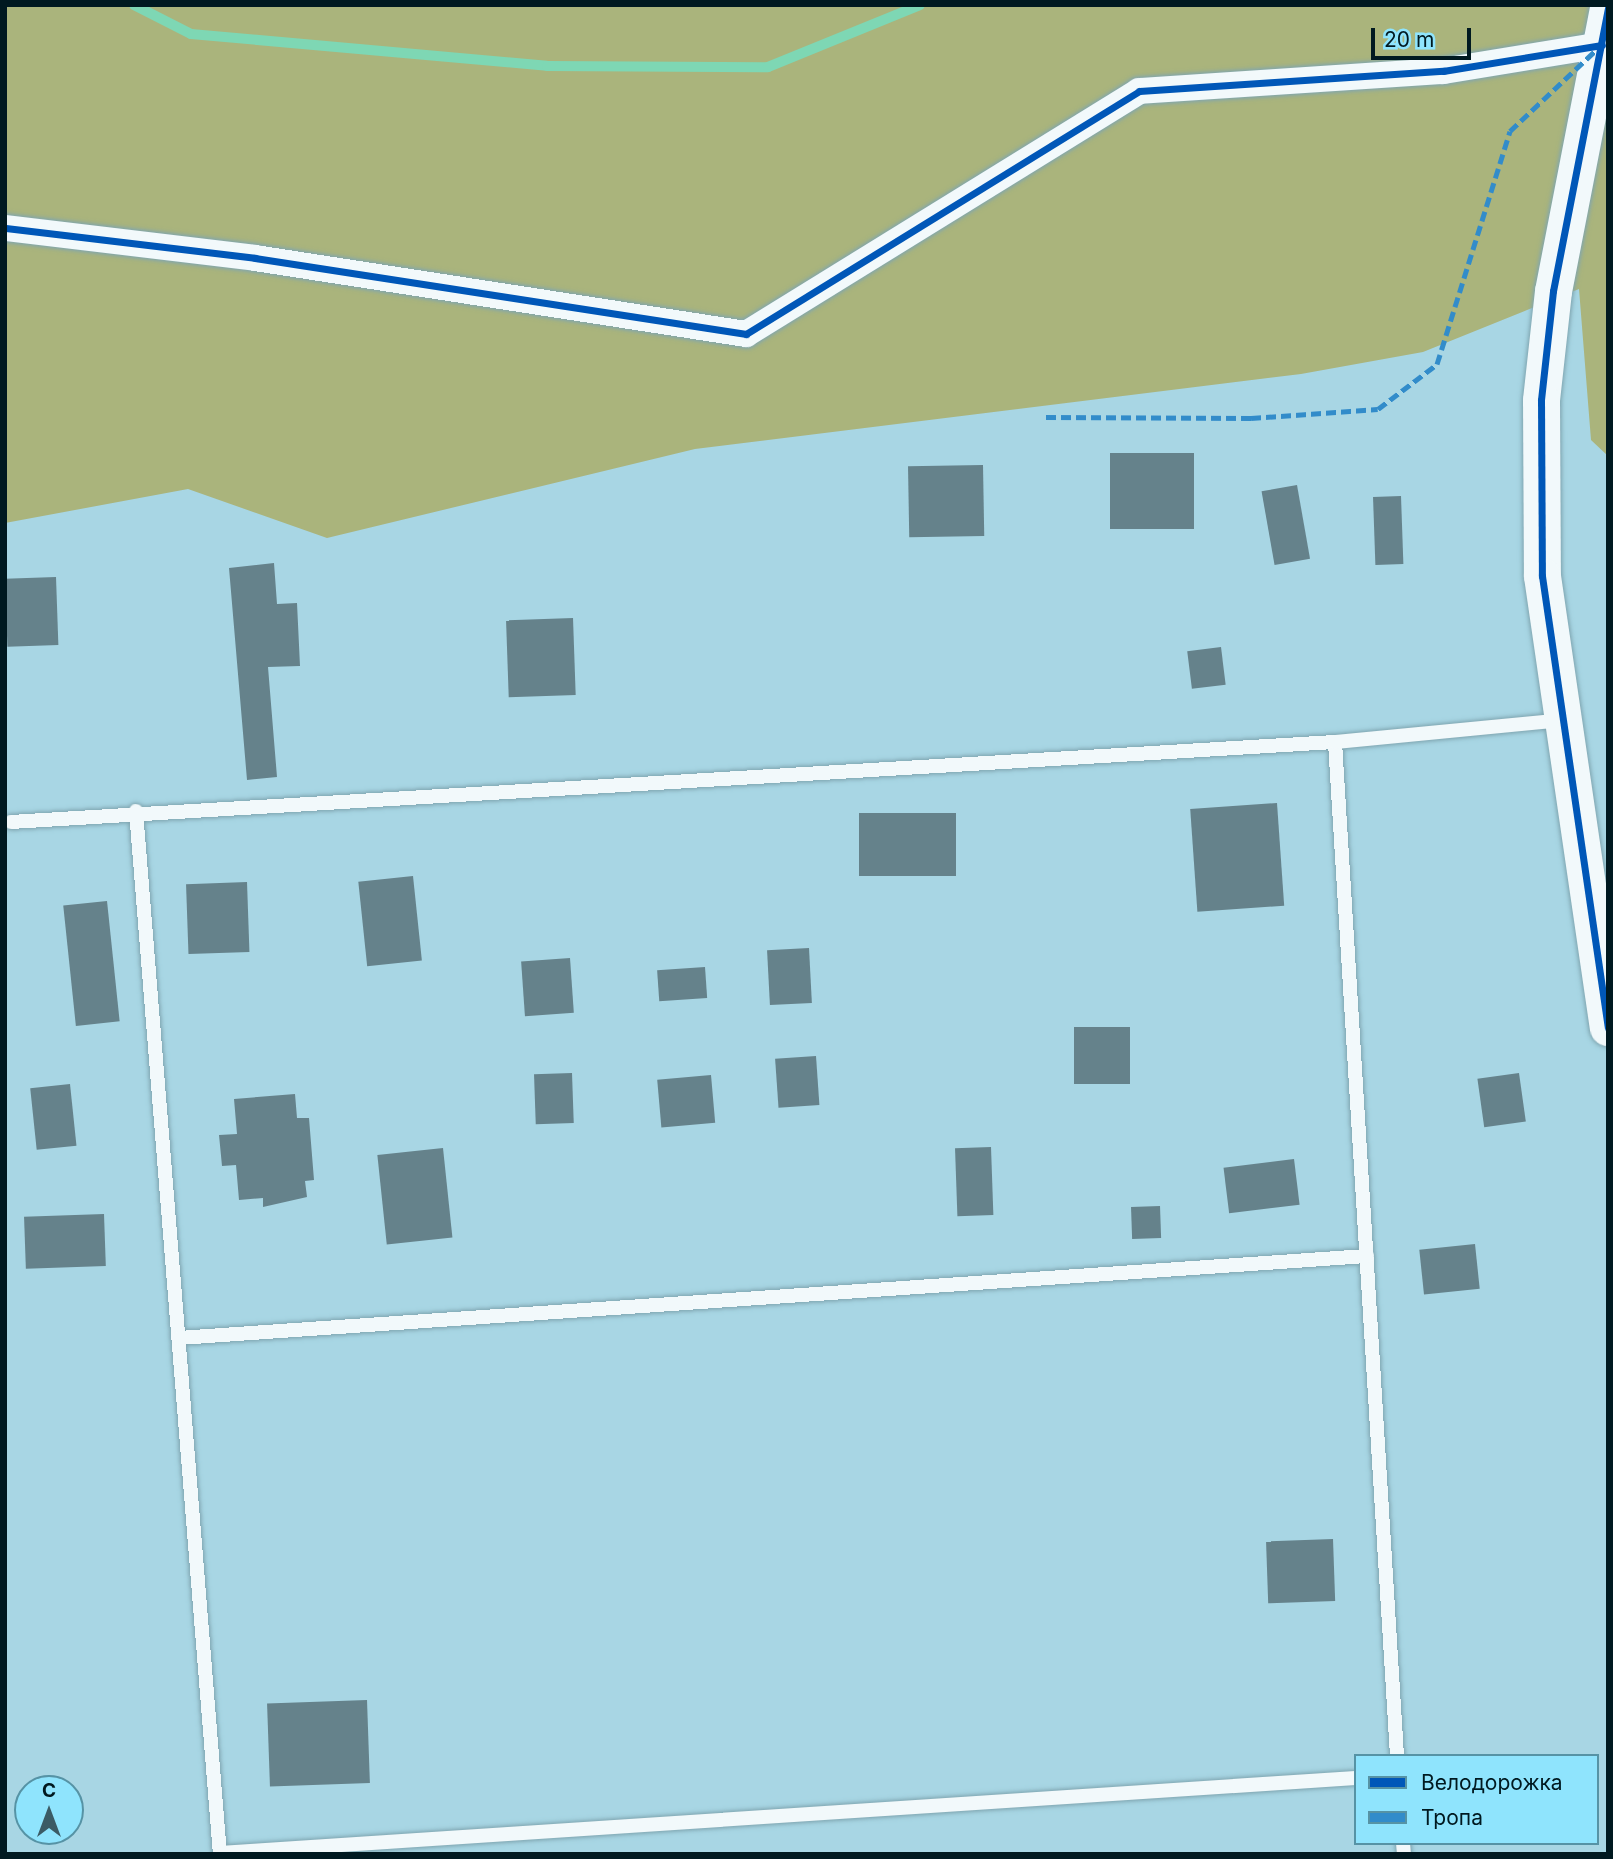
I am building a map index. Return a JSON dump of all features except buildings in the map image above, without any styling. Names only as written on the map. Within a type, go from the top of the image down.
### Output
[{"type":"street","points":[[1608,8],[1553,291],[1541,400],[1542,576],[1608,1027]]},
{"type":"street","points":[[5,228],[255,258],[746,334],[1139,91],[1443,71],[1602,44]]},
{"type":"lane","points":[[10,822],[136,811],[1335,742],[1564,720]]},
{"type":"lane","points":[[1335,742],[1397,1754]]},
{"type":"lane","points":[[136,811],[220,1853],[1354,1778]]},
{"type":"lane","points":[[179,1338],[1367,1256]]},
{"type":"green space","points":[[5,5],[1608,5],[1608,456],[1591,440],[1579,289],[1423,352],[1301,374],[695,449],[327,538],[188,489],[5,523]]},
{"type":"waterway","points":[[134,5],[191,34],[547,66],[768,67],[920,5]]},
{"type":"marked path","points":[[1046,417],[1251,418],[1378,409],[1437,364],[1510,131],[1599,47]]},
{"type":"cycle path","points":[[1608,8],[1553,291],[1541,400],[1542,576],[1608,1027]]},
{"type":"cycle path","points":[[5,228],[255,258],[746,334],[1139,91],[1443,71],[1602,45]]}]
